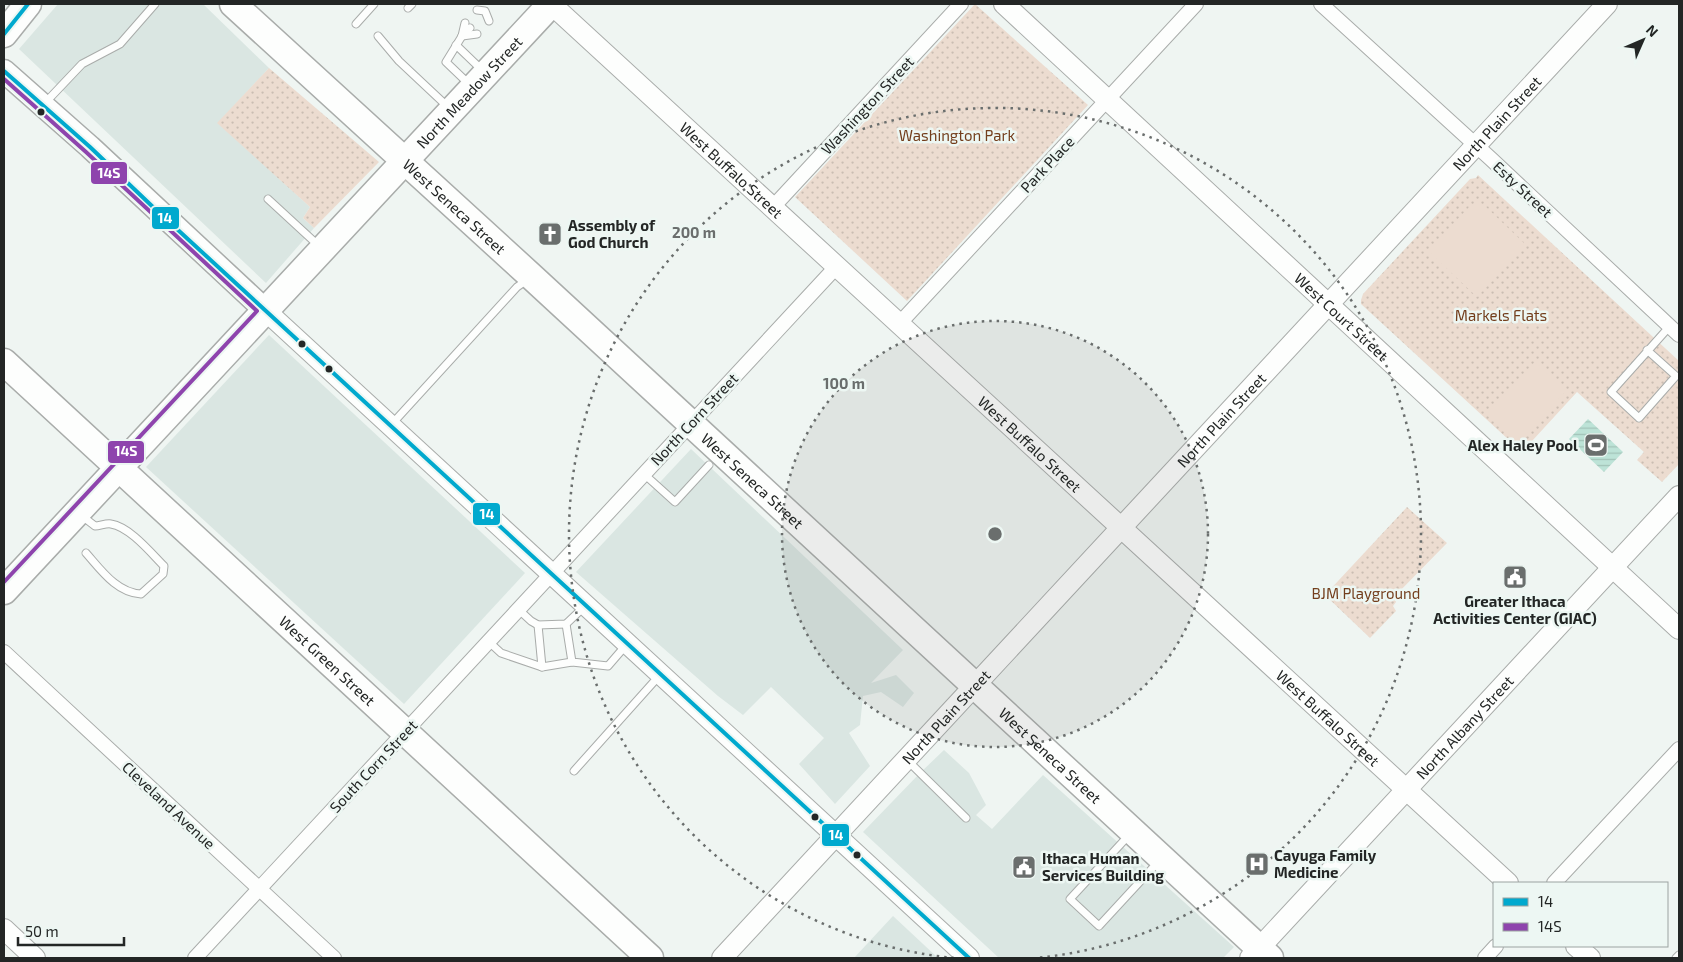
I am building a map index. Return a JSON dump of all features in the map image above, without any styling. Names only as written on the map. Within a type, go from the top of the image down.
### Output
[{"type":"highway","points":[[4,34],[28,4]]},
{"type":"highway","name":"West Seneca Street","points":[[233,4],[532,277],[1132,831],[1260,955]]},
{"type":"highway","name":"North Meadow Street","points":[[4,592],[551,4]]},
{"type":"highway","name":"West Green Street","points":[[4,362],[650,958]]},
{"type":"main road","points":[[4,71],[90,147],[266,311]]},
{"type":"street","name":"West Buffalo Street","points":[[551,4],[1507,882]]},
{"type":"street","name":"Washington Street","points":[[773,207],[961,4]]},
{"type":"street","name":"West Court Street","points":[[1004,4],[1679,629]]},
{"type":"street","name":"Park Place","points":[[899,324],[1196,4]]},
{"type":"street","name":"Esty Street","points":[[1321,4],[1674,330]]},
{"type":"street","name":"North Plain Street","points":[[722,958],[1607,4]]},
{"type":"street","name":"North Corn Street","points":[[552,573],[837,266]]},
{"type":"street","points":[[266,311],[969,958]]},
{"type":"street","name":"North Albany Street","points":[[1260,955],[1407,790],[1679,496]]},
{"type":"street","name":"South Corn Street","points":[[194,958],[552,573]]},
{"type":"street","name":"Cleveland Avenue","points":[[4,652],[334,958]]},
{"type":"street","points":[[1555,882],[1679,749]]},
{"type":"street","points":[[4,929],[34,958]]},
{"type":"street","points":[[1485,958],[1495,947]]},
{"type":"street","points":[[1577,947],[1590,958]]},
{"type":"lane","points":[[42,105],[82,64],[120,44],[154,4]]},
{"type":"lane","points":[[356,24],[374,4]]},
{"type":"lane","points":[[482,10],[489,21]]},
{"type":"lane","points":[[467,26],[446,62],[480,81]]},
{"type":"lane","points":[[462,36],[476,34]]},
{"type":"lane","points":[[378,36],[399,61],[452,111]]},
{"type":"lane","points":[[456,45],[480,81]]},
{"type":"lane","points":[[268,198],[323,250]]},
{"type":"lane","points":[[391,426],[516,287],[532,277]]},
{"type":"lane","points":[[1648,350],[1676,376],[1639,418],[1611,392],[1648,350],[1674,330]]},
{"type":"lane","points":[[644,474],[675,502],[709,465]]},
{"type":"lane","points":[[77,513],[95,526],[109,524],[120,527],[136,538],[164,566],[163,574],[141,594],[132,594],[108,577],[86,553]]},
{"type":"lane","points":[[518,609],[538,625],[566,624],[586,605]]},
{"type":"lane","points":[[566,624],[567,643],[572,662]]},
{"type":"lane","points":[[538,625],[542,648],[542,667]]},
{"type":"lane","points":[[488,641],[501,654],[542,667],[572,662],[608,666],[628,644]]},
{"type":"lane","points":[[574,771],[661,674]]},
{"type":"lane","points":[[907,760],[966,818]]},
{"type":"lane","points":[[1132,831],[1070,899],[1099,926],[1161,858]]},
{"type":"lane","points":[[1676,958],[1679,955]]},
{"type":"shaded area","points":[[58,4],[203,4],[269,68],[218,123],[310,207],[303,218],[314,228],[266,283],[19,49]]},
{"type":"shaded area","points":[[269,335],[525,573],[404,704],[146,467]]},
{"type":"shaded area","name":"Alex Haley Pool","points":[[1588,419],[1623,452],[1604,472],[1569,439]]},
{"type":"shaded area","points":[[691,449],[903,650],[871,683],[896,675],[914,693],[903,707],[881,692],[863,696],[860,725],[849,733],[870,766],[835,804],[799,764],[824,738],[771,687],[743,715],[718,696],[576,572]]},
{"type":"shaded area","points":[[944,750],[969,773],[986,805],[976,815],[992,829],[1043,775],[1234,947],[1223,958],[999,958],[863,832]]},
{"type":"shaded area","points":[[893,916],[938,958],[854,958]]},
{"type":"green space","name":"Washington Park","points":[[975,4],[1088,105],[907,301],[795,197]]},
{"type":"green space","points":[[269,68],[379,162],[314,228],[303,218],[310,207],[217,123]]},
{"type":"green space","name":"Markels Flats","points":[[1478,175],[1679,361],[1679,464],[1662,482],[1637,460],[1644,452],[1577,392],[1522,452],[1361,304],[1363,294],[1470,179],[1476,178]]},
{"type":"green space","points":[[1470,206],[1485,206],[1526,245],[1477,297],[1428,251]]},
{"type":"green space","points":[[1535,362],[1566,391],[1518,443],[1486,414]]},
{"type":"green space","name":"BJM Playground","points":[[1407,507],[1447,543],[1394,597],[1396,602],[1393,606],[1396,611],[1370,638],[1325,595]]},
{"type":"transit line","name":"14","points":[[4,34],[28,4]]},
{"type":"transit line","name":"14","points":[[4,71],[90,147],[969,958]]},
{"type":"transit line","name":"14S","points":[[4,79],[86,152],[257,311],[4,582]]},
{"type":"place","name":"Assembly of God Church","points":[[550,234]]},
{"type":"place","name":"Alex Haley Pool","points":[[1596,445]]},
{"type":"place","name":"Greater Ithaca Activities Center (GIAC)","points":[[1515,577]]},
{"type":"place","name":"Cayuga Family Medicine","points":[[1257,864]]},
{"type":"place","name":"Ithaca Human Services Building","points":[[1024,867]]}]
